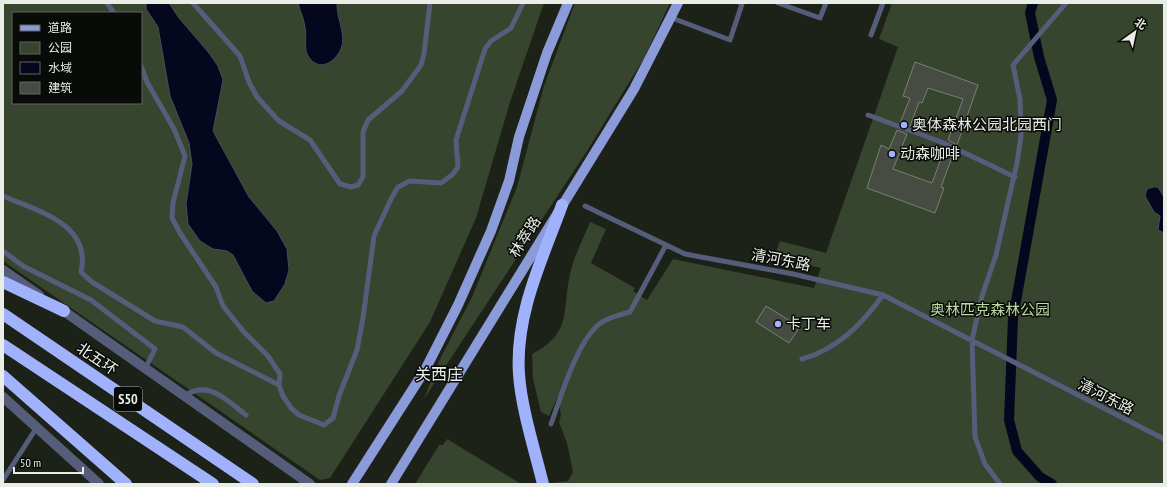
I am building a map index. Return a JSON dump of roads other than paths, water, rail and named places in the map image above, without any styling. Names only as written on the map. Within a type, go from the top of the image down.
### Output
[{"type":"highway","points":[[543,484],[519,374],[521,327],[531,285],[562,205]]},
{"type":"highway","points":[[3,282],[64,311]]},
{"type":"highway","name":"北五环","points":[[3,314],[252,484]]},
{"type":"highway","name":"S50","points":[[3,345],[213,484]]},
{"type":"highway","points":[[3,376],[126,484]]},
{"type":"main road","name":"林萃路","points":[[355,481],[425,370],[464,292],[491,231],[509,181],[519,137],[544,60],[568,3]]},
{"type":"main road","name":"林萃路","points":[[391,484],[634,88],[672,18],[678,3]]},
{"type":"street","points":[[3,270],[64,311],[310,484]]},
{"type":"street","points":[[3,397],[98,484]]},
{"type":"lane","points":[[107,3],[113,12]]},
{"type":"lane","points":[[194,3],[240,56],[249,82],[257,97],[279,121],[310,140],[340,184],[351,187],[358,185],[363,177],[363,132],[368,120],[402,91],[421,65],[424,54],[430,3]]},
{"type":"lane","points":[[142,68],[174,128],[185,156],[173,203],[172,218],[180,233],[216,287],[223,306],[244,332],[268,356],[280,374],[279,384],[282,396],[290,408],[299,415],[324,425],[333,418],[339,396],[357,350],[363,318],[365,290],[374,236],[382,217],[398,187],[410,182],[441,183],[452,175],[458,167],[456,140],[485,49],[491,41],[511,28],[523,3]]},
{"type":"lane","points":[[672,18],[730,40],[742,4],[740,3]]},
{"type":"lane","points":[[778,3],[820,18],[826,3]]},
{"type":"lane","points":[[871,35],[883,3]]},
{"type":"lane","points":[[1000,484],[985,464],[975,438],[972,340],[982,296],[996,255],[1015,176],[1021,136],[1020,99],[1013,65],[1066,3]]},
{"type":"lane","points":[[868,115],[944,143],[1015,176]]},
{"type":"lane","points":[[3,196],[41,210],[67,227],[79,240],[84,259],[81,272],[92,282],[155,321],[183,327],[216,352],[279,384]]},
{"type":"lane","name":"清河东路","points":[[586,206],[685,254],[793,274],[883,294],[1038,376],[1164,439]]},
{"type":"lane","points":[[551,424],[582,346],[597,326],[614,316],[630,312],[666,245]]},
{"type":"lane","points":[[3,251],[23,266],[91,300],[144,339],[155,349],[145,369]]},
{"type":"lane","points":[[802,359],[828,350],[867,318],[883,294]]},
{"type":"lane","points":[[184,396],[196,390],[211,390],[246,415]]},
{"type":"lane","points":[[3,480],[37,427]]},
{"type":"water","points":[[146,3],[169,3],[179,18],[209,53],[218,66],[223,80],[213,131],[249,197],[277,231],[287,249],[289,270],[285,284],[274,301],[266,303],[252,291],[233,255],[227,251],[213,249],[200,241],[188,224],[186,204],[192,164],[189,143],[170,96],[158,27],[146,9]]},
{"type":"water","points":[[298,3],[337,3],[343,44],[338,54],[330,62],[320,65],[311,60],[307,54],[306,34]]},
{"type":"water","points":[[1158,187],[1164,197],[1164,233],[1158,230],[1160,216],[1154,212],[1145,196],[1147,189]]},
{"type":"waterway","points":[[1033,3],[1030,13],[1039,57],[1052,100],[1013,318],[1009,420],[1017,451],[1040,477],[1052,484]]},
{"type":"place","name":"奥体森林公园北园西门","points":[[904,125]]},
{"type":"place","name":"动森咖啡","points":[[892,154]]},
{"type":"place","name":"卡丁车","points":[[778,324]]},
{"type":"district","name":"关西庄","points":[[439,374]]},
{"type":"park label","name":"奥林匹克森林公园","points":[[990,310]]}]
